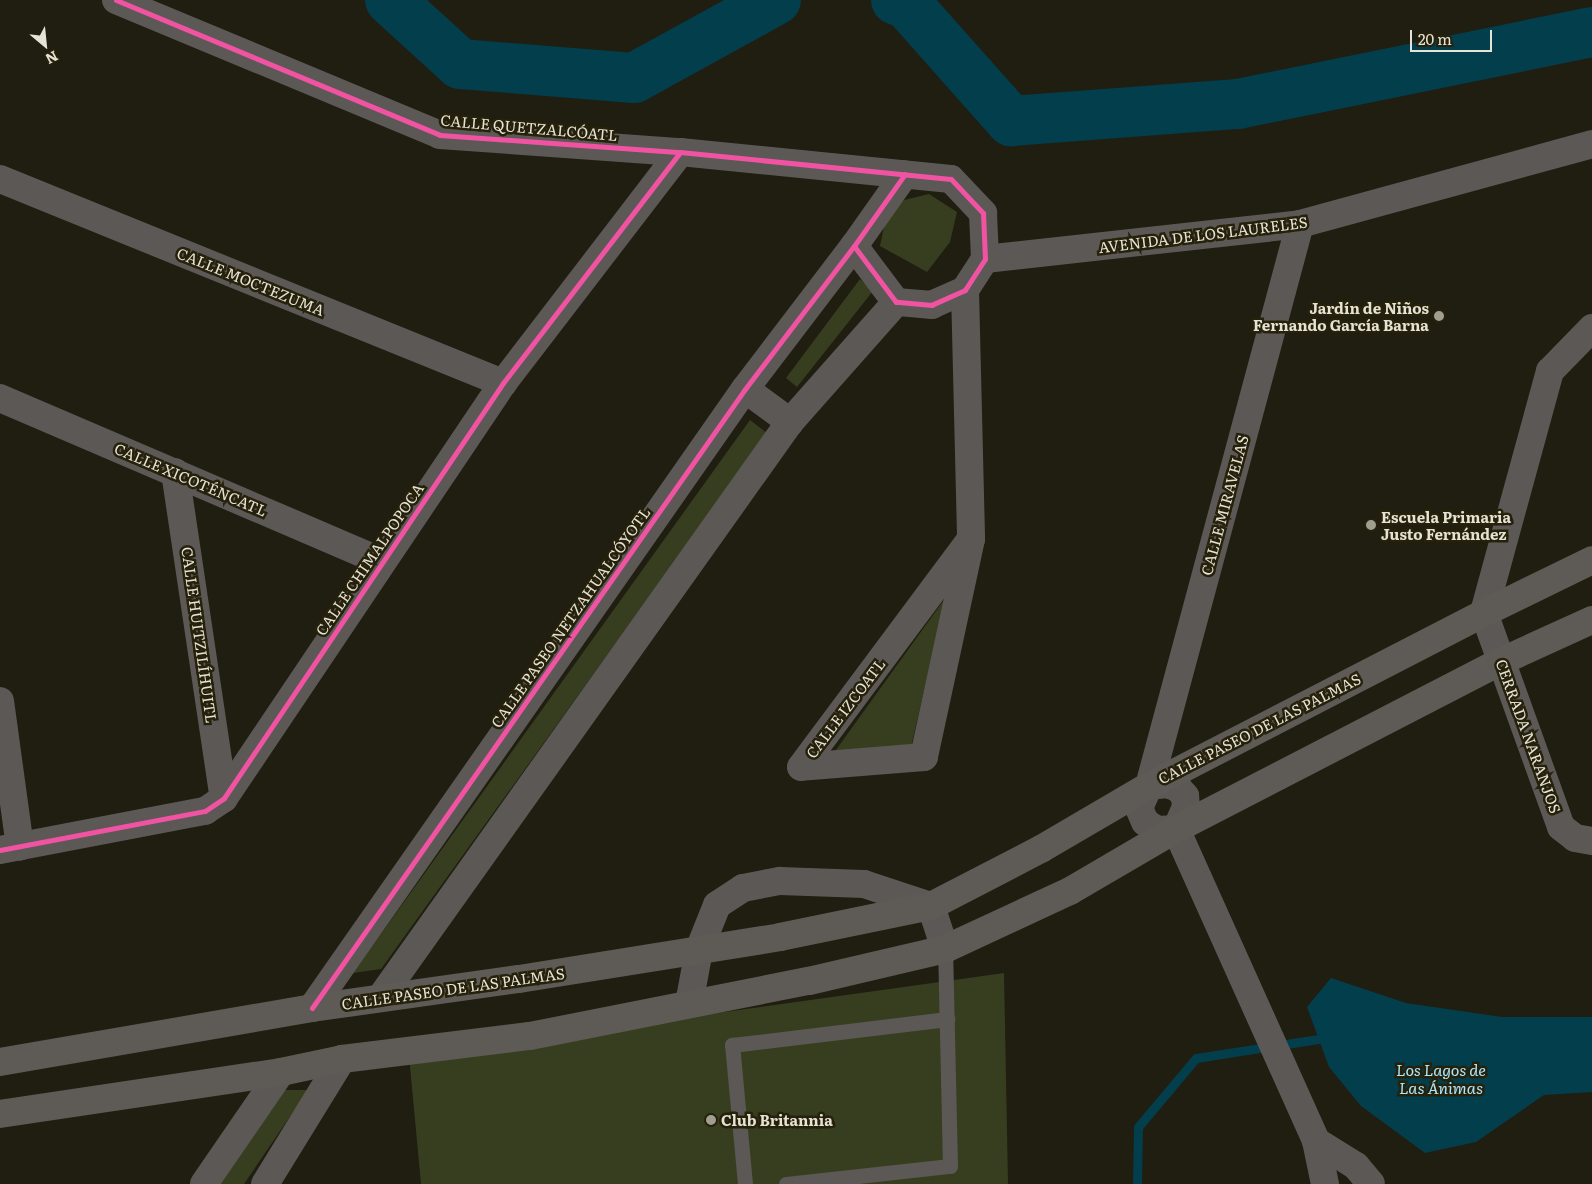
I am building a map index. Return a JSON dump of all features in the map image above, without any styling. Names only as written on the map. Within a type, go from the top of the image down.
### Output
[{"type":"main road","name":"CALLE PASEO DE LAS PALMAS","points":[[0,1062],[312,1008],[519,979],[780,937],[931,906],[1041,849],[1148,786],[1484,612],[1592,560]]},
{"type":"main road","points":[[0,1114],[281,1072],[342,1059],[530,1036],[809,980],[945,949],[1070,891],[1176,829],[1502,661],[1592,620]]},
{"type":"street","name":"CALLE QUETZALCÓATL","points":[[116,0],[440,135],[680,152],[905,174]]},
{"type":"street","name":"AVENIDA DE LOS LAURELES","points":[[985,259],[1300,224],[1592,144]]},
{"type":"street","name":"CALLE CHIMALPOPOCA","points":[[10,848],[205,811],[224,798],[381,561],[503,383],[680,152]]},
{"type":"street","points":[[905,174],[951,179],[983,213],[985,259],[965,290],[932,305],[896,302],[854,246],[905,174]]},
{"type":"street","name":"CALLE MOCTEZUMA","points":[[0,179],[503,383]]},
{"type":"street","name":"CALLE MIRAVELAS","points":[[1176,829],[1158,830],[1145,822],[1139,808],[1148,786],[1300,224]]},
{"type":"street","name":"CALLE PASEO NETZAHUALCÓYOTL","points":[[312,1008],[745,389],[854,246]]},
{"type":"street","name":"CALLE IZCOATL","points":[[965,290],[971,540],[924,757],[801,767],[971,540]]},
{"type":"street","points":[[381,997],[790,422],[896,302]]},
{"type":"street","points":[[1484,612],[1550,371],[1592,328]]},
{"type":"street","points":[[745,389],[790,422]]},
{"type":"street","name":"CALLE XICOTÉNCATL","points":[[0,398],[381,561]]},
{"type":"street","name":"CALLE HUITZILÍHUITL","points":[[175,472],[224,798]]},
{"type":"street","name":"CERRADA NARANJOS","points":[[1484,612],[1561,827],[1575,838],[1592,841]]},
{"type":"street","points":[[0,701],[10,848]]},
{"type":"street","points":[[1176,829],[1316,1141],[1325,1184]]},
{"type":"street","points":[[689,1004],[699,950],[718,905],[743,888],[780,881],[864,884],[931,906],[945,949]]},
{"type":"street","points":[[265,1184],[342,1059]]},
{"type":"street","points":[[204,1184],[281,1072]]},
{"type":"street","points":[[1316,1141],[1356,1166],[1371,1184]]},
{"type":"lane","points":[[786,1184],[950,1166],[945,949]]},
{"type":"lane","points":[[745,1184],[732,1045],[947,1019]]},
{"type":"green space","points":[[929,194],[957,212],[950,242],[927,272],[880,246],[886,217],[904,200]]},
{"type":"green space","points":[[860,279],[873,291],[797,387],[786,378]]},
{"type":"green space","points":[[750,420],[767,433],[381,969],[353,973]]},
{"type":"green space","points":[[946,597],[910,751],[833,754]]},
{"type":"green space","name":"Club Britannia","points":[[1004,973],[1008,1184],[421,1184],[409,1056]]},
{"type":"green space","points":[[285,1090],[308,1090],[244,1184],[221,1184]]},
{"type":"water","name":"Los Lagos de Las Ánimas","points":[[1331,978],[1406,1003],[1502,1017],[1592,1017],[1592,1092],[1544,1095],[1476,1142],[1425,1153],[1361,1106],[1329,1067],[1307,1007]]},
{"type":"waterway","points":[[390,0],[460,64],[634,78],[776,0]]},
{"type":"waterway","points":[[896,0],[907,4],[1011,121],[1238,104],[1592,32]]},
{"type":"waterway","points":[[1137,1184],[1138,1127],[1196,1058],[1319,1039]]},
{"type":"cycle path","points":[[116,0],[440,135],[680,152],[951,179],[983,213],[985,259],[965,290],[932,305],[896,302],[854,246]]},
{"type":"cycle path","points":[[0,850],[205,811],[224,798],[503,383],[680,152]]},
{"type":"cycle path","points":[[312,1008],[745,389],[854,246],[905,174]]},
{"type":"place","name":"Jardín de Niños Fernando García Barna","points":[[1439,316]]},
{"type":"place","name":"Escuela Primaria Justo Fernández","points":[[1371,525]]},
{"type":"place","name":"Club Britannia","points":[[711,1120]]}]
